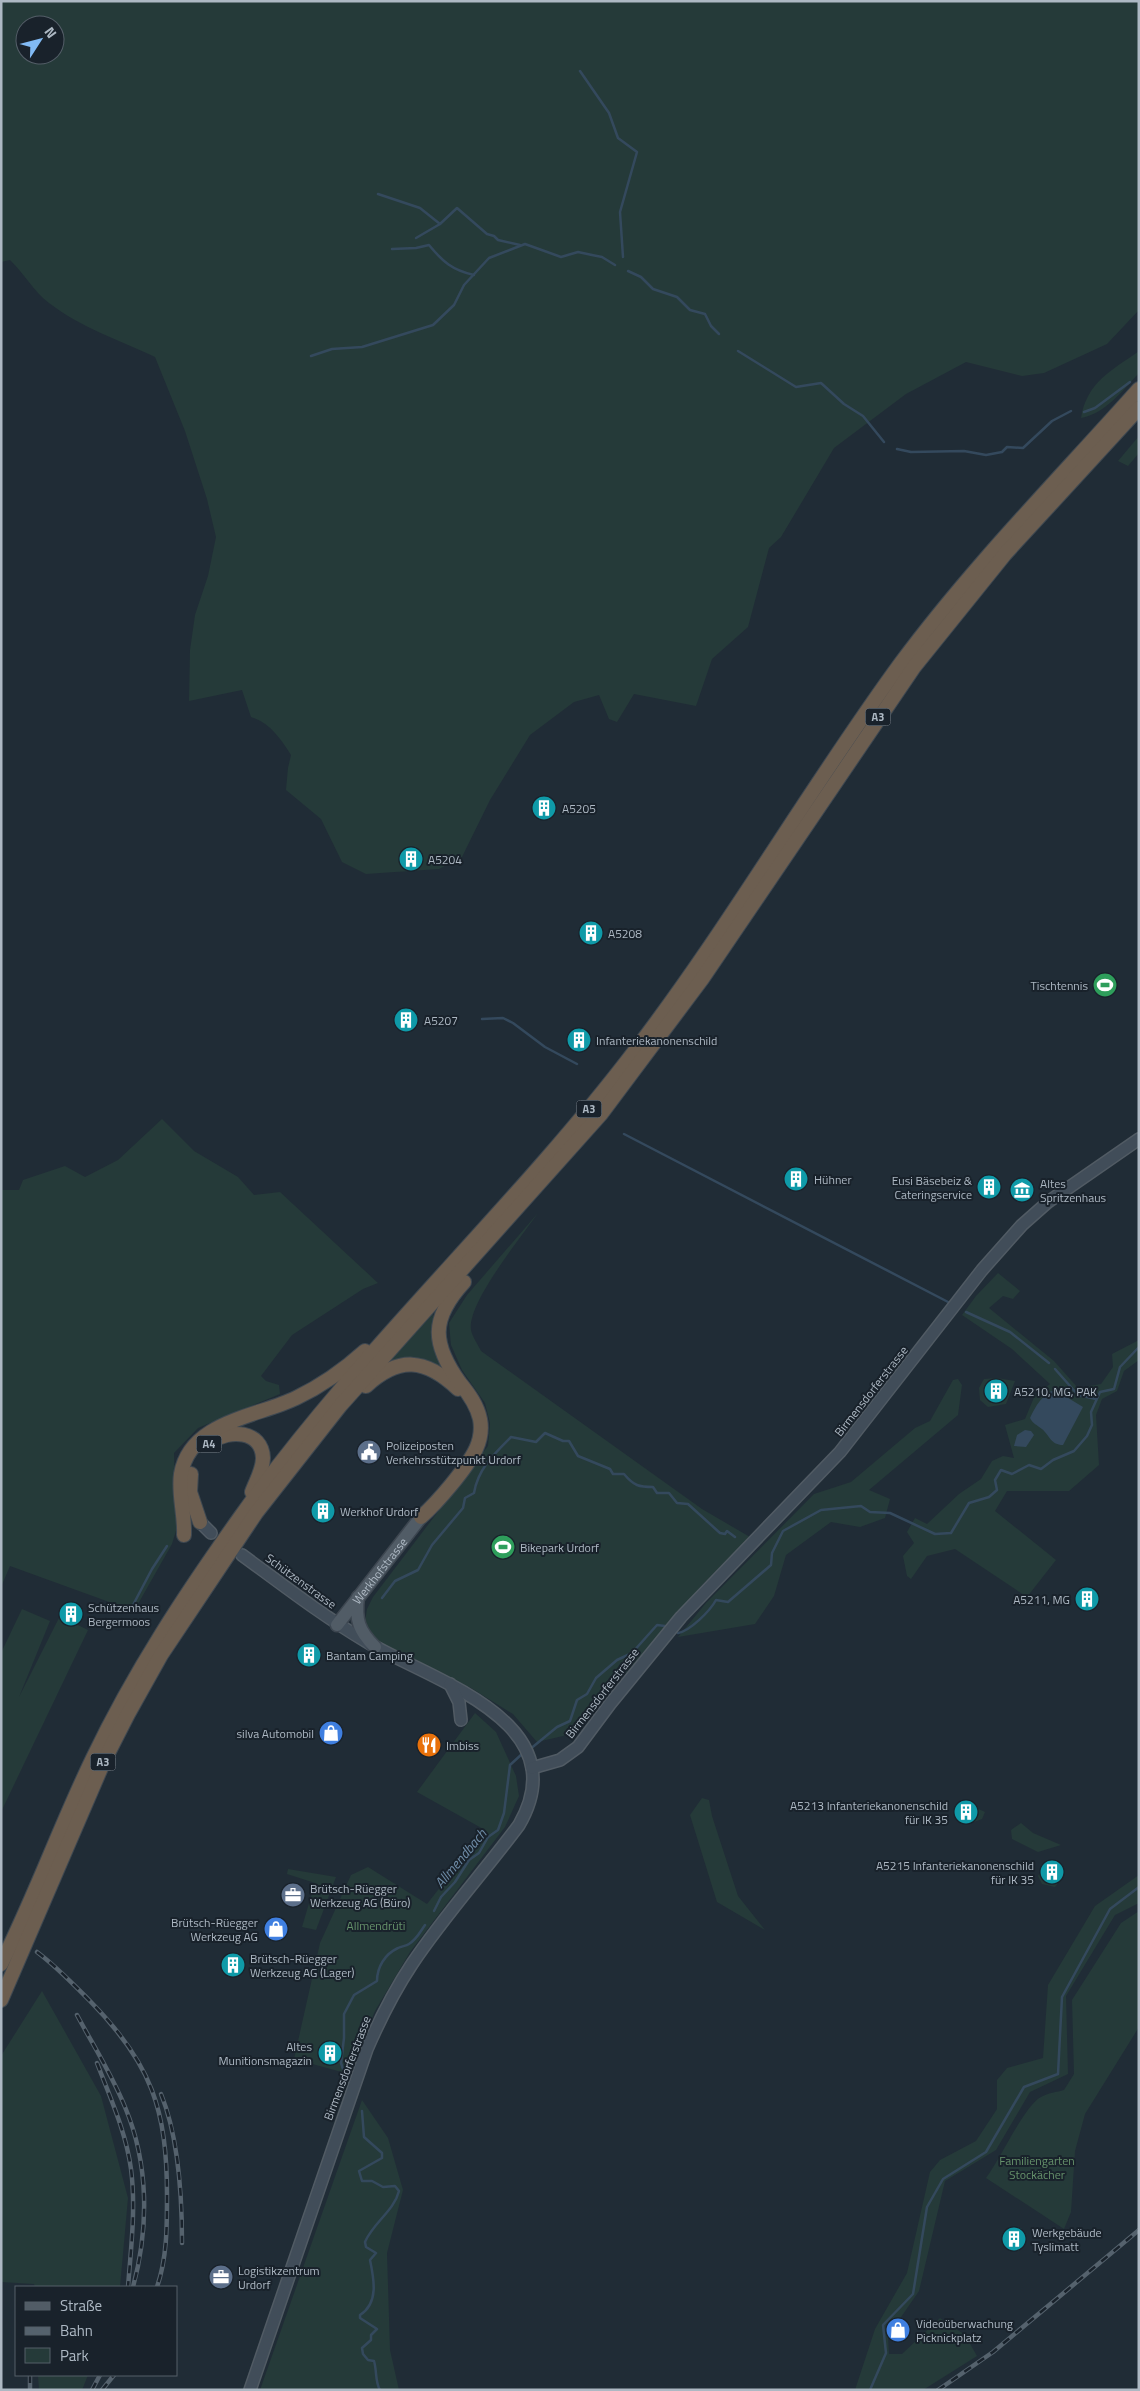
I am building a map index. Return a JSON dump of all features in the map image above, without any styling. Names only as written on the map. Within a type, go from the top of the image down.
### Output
[{"type":"highway","name":"A3","points":[[1,1964],[76,1793],[119,1706],[179,1607],[241,1515],[328,1405],[536,1171],[641,1043],[723,928],[832,760],[936,618],[997,545],[1139,390]]},
{"type":"highway","name":"A3","points":[[1,2000],[104,1761],[140,1691],[220,1564],[256,1513],[315,1436],[371,1370],[601,1114],[667,1028],[733,935],[877,719],[946,626],[1005,554],[1139,408]]},
{"type":"highway","points":[[421,1517],[425,1509],[467,1457],[474,1439],[475,1420],[473,1410],[448,1374],[439,1345],[438,1336],[441,1317],[454,1293],[493,1250],[496,1233]]},
{"type":"highway","name":"A4","points":[[184,1534],[181,1474],[191,1450],[205,1436],[223,1425],[284,1403],[324,1383],[356,1358],[403,1311],[420,1300]]},
{"type":"highway","points":[[315,1436],[337,1418],[366,1386],[386,1370],[396,1366],[414,1364],[448,1374]]},
{"type":"highway","name":"A4","points":[[200,1522],[190,1492],[191,1471],[195,1461],[208,1444],[224,1434],[241,1433],[255,1441],[260,1447],[263,1460],[260,1472],[241,1515]]},
{"type":"highway","name":"A4","points":[[181,1488],[190,1512],[200,1522]]},
{"type":"main road","name":"Birmensdorferstrasse","points":[[250,2390],[367,2049],[378,2024],[398,1986],[421,1951],[519,1825],[530,1801],[531,1764],[560,1760],[578,1747],[621,1690],[681,1617],[840,1452],[998,1252],[1038,1210],[1139,1139]]},
{"type":"main road","name":"Werkhofstrasse","points":[[337,1625],[421,1517]]},
{"type":"main road","points":[[200,1522],[211,1533]]},
{"type":"main road","name":"Schützenstrasse","points":[[242,1555],[337,1625],[375,1647],[450,1684],[494,1712],[509,1726],[522,1744],[531,1764]]},
{"type":"main road","points":[[358,1598],[356,1613],[359,1628],[375,1647]]},
{"type":"main road","points":[[450,1684],[459,1702],[461,1720]]},
{"type":"green space","points":[[1,1],[1139,1],[1139,310],[1107,344],[1044,373],[1022,376],[966,362],[906,394],[834,448],[781,537],[769,548],[748,627],[712,659],[696,706],[634,694],[617,722],[609,719],[599,695],[574,702],[530,735],[490,800],[462,857],[439,869],[366,874],[342,862],[321,819],[286,790],[291,755],[279,737],[269,727],[251,717],[242,690],[189,701],[190,650],[195,615],[208,576],[216,537],[207,499],[185,431],[155,357],[61,312],[39,293],[10,260],[1,262]]},
{"type":"green space","points":[[1139,351],[1139,373],[1106,406],[1090,416],[1081,418],[1084,406],[1095,386],[1110,371]]},
{"type":"green space","points":[[1139,436],[1139,453],[1128,466],[1118,461]]},
{"type":"green space","points":[[162,1119],[194,1151],[238,1177],[254,1195],[280,1192],[378,1283],[363,1289],[292,1335],[261,1376],[266,1381],[279,1385],[280,1394],[198,1428],[174,1453],[175,1489],[179,1521],[172,1544],[134,1611],[10,1566],[1,1587],[1,1190],[19,1190],[23,1180],[65,1166],[85,1177],[118,1160]]},
{"type":"green space","points":[[538,1213],[486,1287],[472,1318],[471,1330],[481,1351],[702,1509],[750,1537],[703,1584],[582,1724],[563,1736],[537,1742],[513,1714],[471,1688],[373,1640],[364,1628],[367,1609],[373,1597],[488,1446],[490,1423],[485,1403],[462,1370],[451,1345],[449,1323],[467,1295]]},
{"type":"green space","points":[[998,1273],[1020,1291],[1013,1299],[1003,1296],[989,1308],[1054,1361],[1078,1388],[1101,1384],[1113,1367],[1112,1354],[1139,1340],[1139,1360],[1124,1371],[1117,1391],[1102,1399],[1096,1415],[1099,1465],[1069,1491],[1007,1491],[995,1511],[1056,1560],[1027,1597],[955,1549],[927,1556],[911,1579],[907,1576],[903,1556],[914,1543],[907,1532],[915,1518],[927,1524],[959,1494],[981,1479],[992,1461],[1003,1456],[1014,1458],[1005,1425],[1025,1419],[1035,1395],[1050,1384],[1012,1349],[962,1315],[976,1296]]},
{"type":"green space","points":[[433,1314],[435,1344],[445,1373],[410,1359],[388,1362]]},
{"type":"green space","points":[[997,1378],[1015,1381],[1006,1404],[988,1407],[980,1400],[979,1388],[984,1379]]},
{"type":"green space","points":[[958,1379],[962,1385],[958,1415],[869,1490],[890,1499],[885,1518],[860,1527],[831,1522],[786,1555],[774,1596],[755,1624],[678,1637],[706,1603],[814,1494],[851,1482],[915,1428],[930,1421],[953,1380]]},
{"type":"green space","points":[[22,1609],[50,1621],[19,1697],[60,1616],[88,1630],[1,1812],[1,1653]]},
{"type":"green space","name":"Allmendrüti","points":[[475,1713],[496,1732],[516,1776],[519,1796],[505,1827],[410,1952],[375,2011],[349,2074],[294,2059],[320,1943],[351,1875],[368,1867],[427,1904],[485,1830],[417,1792]]},
{"type":"green space","points":[[702,1798],[709,1800],[712,1816],[738,1896],[765,1930],[717,1902],[690,1815]]},
{"type":"green space","points":[[966,1803],[985,1812],[982,1819],[971,1823],[954,1815],[958,1805]]},
{"type":"green space","points":[[1021,1823],[1033,1833],[1061,1845],[1038,1852],[1012,1839],[1011,1830]]},
{"type":"green space","points":[[1045,1865],[1059,1866],[1062,1878],[1055,1887],[1042,1884],[1038,1876]]},
{"type":"green space","points":[[288,1869],[336,1877],[316,1930],[302,1927],[315,1883],[287,1874]]},
{"type":"green space","points":[[1139,1875],[1139,1903],[1115,1915],[1066,1996],[1068,2074],[1030,2092],[996,2150],[945,2181],[919,2291],[888,2336],[889,2354],[902,2354],[940,2318],[965,2335],[977,2356],[923,2390],[855,2390],[875,2329],[907,2273],[930,2172],[940,2160],[976,2141],[997,2109],[997,2080],[1007,2068],[1043,2058],[1048,1985],[1095,1906]]},
{"type":"green space","name":"Familiengarten Stockächer","points":[[1139,1911],[1139,2027],[1085,2114],[1075,2151],[1071,2212],[1064,2229],[986,2178],[1034,2102],[1041,2097],[1064,2090],[1074,2074],[1072,2000],[1121,1923]]},
{"type":"green space","points":[[42,1991],[101,2096],[128,2198],[120,2286],[35,2286],[34,2284],[1,2282],[1,2056]]},
{"type":"green space","points":[[362,2100],[388,2138],[403,2190],[387,2253],[390,2350],[399,2390],[260,2390]]},
{"type":"green space","points":[[38,2376],[88,2376],[82,2390],[39,2390]]},
{"type":"water","points":[[1055,1390],[1083,1407],[1063,1445],[1053,1442],[1030,1418],[1043,1397]]},
{"type":"water","points":[[1025,1430],[1031,1431],[1034,1435],[1026,1447],[1014,1446],[1017,1435]]},
{"type":"waterway","points":[[580,71],[609,113],[618,138],[637,152],[620,212],[623,257]]},
{"type":"waterway","points":[[378,194],[420,208],[440,224],[457,208],[487,234],[494,236],[498,240],[520,245]]},
{"type":"waterway","points":[[416,238],[440,224]]},
{"type":"waterway","points":[[311,356],[332,349],[362,347],[433,325],[454,305],[464,285],[489,258],[525,244],[561,257],[578,252],[602,257],[615,265]]},
{"type":"waterway","points":[[392,249],[416,248],[429,245],[448,264],[460,271],[474,275]]},
{"type":"waterway","points":[[628,271],[641,277],[653,289],[677,297],[690,310],[705,314],[711,326],[719,334]]},
{"type":"waterway","points":[[738,351],[796,387],[821,383],[844,404],[863,416],[884,442]]},
{"type":"waterway","points":[[1084,412],[1095,408],[1130,382]]},
{"type":"waterway","points":[[897,449],[911,452],[964,451],[986,455],[1002,452],[1007,447],[1023,448],[1052,421],[1071,411]]},
{"type":"waterway","points":[[482,1019],[503,1018],[513,1023],[545,1047],[577,1064]]},
{"type":"waterway","points":[[624,1134],[950,1303]]},
{"type":"waterway","points":[[966,1312],[1010,1332],[1049,1363]]},
{"type":"waterway","name":"Allmendbach","points":[[678,1633],[688,1629],[699,1620],[716,1600],[728,1602],[771,1565],[772,1553],[783,1531],[821,1510],[861,1506],[870,1512],[890,1513],[935,1534],[951,1533],[969,1503],[989,1497],[997,1490],[995,1480],[1001,1470],[1012,1474],[1029,1465],[1041,1469],[1053,1460],[1074,1451],[1087,1436],[1092,1425],[1091,1412],[1100,1392],[1114,1389],[1120,1367],[1139,1347]]},
{"type":"waterway","points":[[1055,1369],[1078,1395],[1096,1399]]},
{"type":"waterway","points":[[382,1598],[395,1581],[418,1570],[432,1545],[463,1508],[465,1498],[474,1493],[483,1469],[511,1437],[536,1442],[545,1433],[563,1441],[569,1441],[578,1456],[610,1469],[613,1474],[624,1474],[637,1485],[653,1487],[657,1493],[669,1493],[677,1503],[688,1504],[720,1533],[725,1534],[727,1531],[735,1537]]},
{"type":"waterway","points":[[133,1605],[152,1569],[167,1546]]},
{"type":"waterway","name":"Allmendbach","points":[[529,1750],[557,1727],[570,1721],[577,1700],[587,1694],[596,1678],[617,1660],[632,1653],[657,1625],[665,1626]]},
{"type":"waterway","name":"Allmendbach","points":[[434,1911],[441,1897],[455,1882],[469,1860],[479,1853],[488,1837],[498,1830],[504,1813],[510,1765],[522,1754]]},
{"type":"waterway","points":[[870,2390],[886,2353],[883,2325],[913,2294],[927,2207],[943,2179],[986,2152],[1024,2087],[1058,2074],[1062,1997],[1110,1909],[1139,1887]]},
{"type":"waterway","name":"Allmendbach","points":[[343,2069],[341,2063],[344,2014],[354,1995],[377,1981],[378,1971],[386,1957],[399,1947],[412,1942],[425,1925]]},
{"type":"waterway","name":"Allmendbach","points":[[362,2111],[364,2137],[382,2153],[382,2158],[359,2171],[362,2181],[372,2181],[383,2187],[395,2186],[399,2191],[393,2205],[365,2242],[366,2247],[376,2253],[370,2260],[374,2290],[370,2304],[360,2315],[360,2318],[377,2329],[371,2335],[371,2340],[362,2348],[363,2354],[368,2360],[374,2361],[377,2384],[380,2390]]},
{"type":"railway","points":[[37,1952],[65,1976],[111,2024],[142,2068],[152,2090],[164,2138],[166,2166],[166,2242],[163,2265],[157,2286]]},
{"type":"railway","points":[[77,2015],[120,2095],[139,2151],[144,2196],[144,2219],[142,2242],[133,2286]]},
{"type":"railway","points":[[97,2063],[121,2128],[131,2169],[133,2213],[128,2286]]},
{"type":"railway","points":[[161,2094],[176,2148],[180,2187],[182,2243]]},
{"type":"railway","points":[[938,2390],[993,2352],[1139,2230]]},
{"type":"railway","points":[[30,2376],[30,2390]]},
{"type":"railway","points":[[92,2390],[99,2376]]},
{"type":"railway","points":[[102,2390],[113,2376]]},
{"type":"place","name":"A5205","points":[[544,808]]},
{"type":"place","name":"A5204","points":[[411,859]]},
{"type":"place","name":"A5208","points":[[591,933]]},
{"type":"place","name":"Tischtennis","points":[[1105,985]]},
{"type":"place","name":"A5207","points":[[406,1020]]},
{"type":"place","name":"Infanteriekanonenschild","points":[[579,1040]]},
{"type":"place","name":"Hühner","points":[[796,1179]]},
{"type":"place","name":"Eusi Bäsebeiz & Cateringservice","points":[[989,1187]]},
{"type":"place","name":"Altes Spritzenhaus","points":[[1022,1190]]},
{"type":"place","name":"A5210, MG, PAK","points":[[996,1391]]},
{"type":"place","name":"Polizeiposten Verkehrsstützpunkt Urdorf","points":[[369,1452]]},
{"type":"place","name":"Werkhof Urdorf","points":[[323,1511]]},
{"type":"place","name":"Bikepark Urdorf","points":[[503,1547]]},
{"type":"place","name":"A5211, MG","points":[[1087,1599]]},
{"type":"place","name":"Schützenhaus Bergermoos","points":[[71,1614]]},
{"type":"place","name":"Bantam Camping","points":[[309,1655]]},
{"type":"place","name":"silva Automobil","points":[[331,1733]]},
{"type":"place","name":"Imbiss","points":[[429,1745]]},
{"type":"place","name":"A5213 Infanteriekanonenschild für IK 35","points":[[966,1812]]},
{"type":"place","name":"A5215 Infanteriekanonenschild für IK 35","points":[[1052,1872]]},
{"type":"place","name":"Brütsch-Rüegger Werkzeug AG (Büro)","points":[[293,1895]]},
{"type":"place","name":"Brütsch-Rüegger Werkzeug AG","points":[[276,1929]]},
{"type":"place","name":"Brütsch-Rüegger Werkzeug AG (Lager)","points":[[233,1965]]},
{"type":"place","name":"Altes Munitionsmagazin","points":[[330,2053]]},
{"type":"place","name":"Werkgebäude Tyslimatt","points":[[1014,2239]]},
{"type":"place","name":"Logistikzentrum Urdorf","points":[[221,2277]]},
{"type":"place","name":"Videoüberwachung Picknickplatz","points":[[898,2330]]}]
